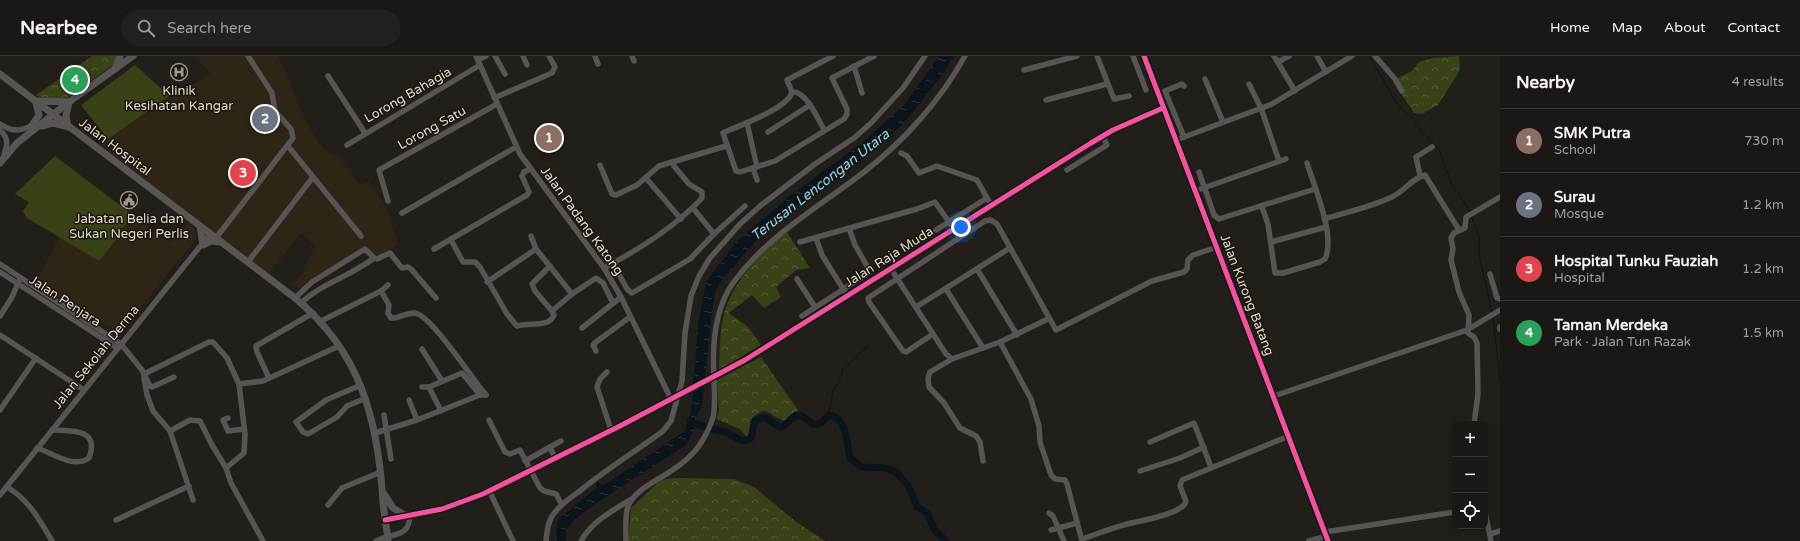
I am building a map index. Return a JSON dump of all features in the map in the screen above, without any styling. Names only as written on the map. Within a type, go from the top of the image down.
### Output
[{"type":"main road","points":[[115,69],[120,56]]},
{"type":"main road","points":[[0,163],[33,127],[130,57]]},
{"type":"main road","name":"Jalan Hospital","points":[[0,74],[298,300],[321,321],[339,346],[361,385],[366,398],[381,472],[388,539]]},
{"type":"main road","points":[[33,127],[39,115],[39,110],[35,101],[69,102]]},
{"type":"main road","points":[[33,127],[49,124],[68,127],[66,116],[69,102]]},
{"type":"main road","points":[[200,226],[203,245],[216,238]]},
{"type":"main road","points":[[383,492],[393,508],[408,515]]},
{"type":"street","points":[[248,56],[272,93],[275,111],[292,132],[293,138],[288,146],[361,236]]},
{"type":"street","name":"Lorong Bahagia","points":[[347,145],[486,56]]},
{"type":"street","points":[[495,56],[505,74]]},
{"type":"street","points":[[523,56],[527,65]]},
{"type":"street","points":[[494,98],[552,73],[555,67],[549,56]]},
{"type":"street","points":[[595,56],[598,64]]},
{"type":"street","points":[[546,541],[547,528],[550,520],[554,513],[562,505],[667,427],[673,417],[677,396],[682,381],[685,332],[691,296],[699,276],[710,258],[740,224],[760,206],[867,126],[903,88],[925,56]]},
{"type":"street","points":[[581,541],[587,530],[607,514],[687,459],[699,445],[712,419],[715,333],[719,312],[726,293],[741,272],[771,240],[864,172],[898,142],[947,84],[965,56]]},
{"type":"street","points":[[1024,70],[1064,57],[1077,56]]},
{"type":"street","points":[[1097,56],[1114,99],[1118,100],[1129,96]]},
{"type":"street","points":[[1133,56],[1146,90]]},
{"type":"street","name":"Jalan Kurong Batang","points":[[1144,56],[1327,536]]},
{"type":"street","points":[[1274,56],[1295,91]]},
{"type":"street","points":[[1278,62],[1289,56]]},
{"type":"street","points":[[1317,56],[1326,72]]},
{"type":"street","points":[[1176,140],[1261,108],[1295,91],[1352,56]]},
{"type":"street","points":[[1375,56],[1395,79],[1402,91]]},
{"type":"street","points":[[824,130],[810,105],[796,92],[791,91],[786,81],[788,78],[830,57]]},
{"type":"street","points":[[791,91],[788,98],[765,115],[723,133],[726,146],[736,171],[740,172],[775,161],[846,117],[847,109],[832,78],[870,57]]},
{"type":"street","name":"Jalan Padang Katong","points":[[478,60],[516,147],[530,169],[604,268],[621,297],[671,399]]},
{"type":"street","points":[[854,66],[862,93]]},
{"type":"street","points":[[328,76],[365,133]]},
{"type":"street","points":[[1205,79],[1223,122]]},
{"type":"street","points":[[1046,100],[1108,84]]},
{"type":"street","points":[[1184,86],[1182,84],[1165,91],[1184,137]]},
{"type":"street","points":[[1249,84],[1261,108],[1279,161]]},
{"type":"street","name":"Lorong Satu","points":[[388,201],[379,170],[497,104]]},
{"type":"street","points":[[768,132],[810,105]]},
{"type":"street","name":"Jalan Raja Muda","points":[[385,520],[460,503],[555,458],[713,378],[772,344],[1104,136],[1163,108]]},
{"type":"street","points":[[0,124],[11,131],[33,127]]},
{"type":"street","points":[[747,124],[757,180]]},
{"type":"street","points":[[0,130],[5,135],[8,142],[0,163]]},
{"type":"street","points":[[1066,170],[1108,145],[1104,136]]},
{"type":"street","name":"Jalan Sekolah Derma","points":[[0,495],[203,245],[216,238],[288,146]]},
{"type":"street","points":[[600,165],[614,195],[631,189],[646,178],[653,170],[665,163],[726,146]]},
{"type":"street","points":[[402,213],[516,147]]},
{"type":"street","points":[[1420,175],[1416,157],[1432,147]]},
{"type":"street","points":[[901,153],[907,156],[919,173],[937,166],[975,179],[978,181],[991,206]]},
{"type":"street","points":[[1195,190],[1286,159]]},
{"type":"street","points":[[1262,207],[1271,242],[1274,272],[1283,273],[1320,262],[1325,259],[1328,245],[1326,227],[1307,163]]},
{"type":"street","points":[[604,268],[681,219],[703,196],[702,192],[689,184],[674,166]]},
{"type":"street","points":[[434,249],[527,195],[529,192],[522,176],[524,172],[530,169]]},
{"type":"street","points":[[1199,172],[1217,219],[1222,219],[1262,207],[1315,189]]},
{"type":"street","points":[[1324,219],[1385,200],[1402,192],[1415,178],[1420,175],[1425,175],[1460,230]]},
{"type":"street","points":[[248,262],[313,177]]},
{"type":"street","points":[[646,178],[681,219]]},
{"type":"street","points":[[1474,421],[1478,389],[1477,343],[1474,337],[1468,333],[1467,330],[1469,315],[1456,281],[1450,256],[1453,249],[1451,236],[1464,228],[1465,218],[1500,197]]},
{"type":"street","points":[[936,230],[987,198]]},
{"type":"street","points":[[800,242],[917,209],[935,202],[954,229]]},
{"type":"street","points":[[613,263],[628,291],[632,293],[690,259],[714,234],[745,206]]},
{"type":"street","points":[[693,208],[714,234]]},
{"type":"street","points":[[933,334],[906,352],[903,351],[869,302],[869,297],[988,220],[994,221],[997,224],[1048,319],[1054,329],[1059,330],[1152,281],[1184,272],[1187,269],[1190,258],[1217,247]]},
{"type":"street","points":[[1271,242],[1326,227]]},
{"type":"street","points":[[802,316],[865,276],[868,270],[855,245],[849,228]]},
{"type":"street","points":[[531,236],[536,249],[572,294]]},
{"type":"street","points":[[816,238],[822,255],[847,297]]},
{"type":"street","points":[[451,240],[463,262],[476,263],[517,326],[526,323],[540,324],[553,318],[554,315],[552,311],[535,291],[532,284],[534,280],[550,266]]},
{"type":"street","points":[[916,308],[1010,248]]},
{"type":"street","points":[[487,282],[536,249]]},
{"type":"street","points":[[298,300],[312,282],[364,250],[367,250],[374,258]]},
{"type":"street","points":[[298,300],[357,270],[374,258],[379,259],[390,253],[402,268],[408,267],[411,269],[436,298]]},
{"type":"street","points":[[0,264],[120,347],[144,374],[150,385],[152,386],[174,377]]},
{"type":"street","points":[[891,269],[946,354],[952,359]]},
{"type":"street","points":[[977,269],[1017,335]]},
{"type":"street","name":"Jalan Penjara","points":[[0,272],[120,347]]},
{"type":"street","points":[[1490,274],[1497,298],[1500,299]]},
{"type":"street","points":[[0,316],[19,284],[20,277]]},
{"type":"street","points":[[552,311],[594,278],[598,278],[612,303]]},
{"type":"street","points":[[797,279],[815,307]]},
{"type":"street","points":[[321,321],[381,291],[388,285]]},
{"type":"street","points":[[946,289],[983,348]]},
{"type":"street","points":[[374,433],[387,431],[480,395],[486,395],[467,372],[461,360],[429,324],[414,313],[391,318],[388,313],[389,305],[381,291]]},
{"type":"street","points":[[582,328],[621,297]]},
{"type":"street","points":[[1274,396],[1467,330],[1498,311]]},
{"type":"street","points":[[269,378],[257,352],[256,346],[313,313]]},
{"type":"street","points":[[596,351],[593,345],[596,342],[630,318]]},
{"type":"street","points":[[983,461],[980,442],[976,436],[960,428],[944,403],[929,387],[928,378],[930,372],[952,359],[1017,335],[1048,319]]},
{"type":"street","points":[[0,335],[84,390]]},
{"type":"street","points":[[144,374],[211,342],[227,358],[239,384],[245,452],[226,468]]},
{"type":"street","points":[[1000,342],[1031,399],[1039,426],[1040,442],[1051,475],[1055,479],[1065,480],[1067,484],[1082,540],[1126,524],[1163,516],[1182,508],[1186,502],[1180,486],[1182,480],[1289,436]]},
{"type":"street","points":[[239,384],[258,382],[269,378],[339,346]]},
{"type":"street","points":[[422,349],[442,381]]},
{"type":"street","points":[[0,410],[36,358]]},
{"type":"street","points":[[607,372],[600,379],[598,387],[611,430]]},
{"type":"street","points":[[422,387],[429,387],[462,373],[480,395]]},
{"type":"street","points":[[144,374],[147,395],[153,411],[170,431],[193,500]]},
{"type":"street","points":[[361,385],[326,400],[296,422],[303,432],[308,434],[337,417],[346,406],[366,398]]},
{"type":"street","points":[[429,387],[441,411]]},
{"type":"street","points":[[409,400],[417,420]]},
{"type":"street","points":[[384,415],[391,459]]},
{"type":"street","points":[[228,418],[223,420],[228,431],[244,429]]},
{"type":"street","points":[[170,431],[190,420],[200,421],[226,468],[231,483],[263,541]]},
{"type":"street","points":[[489,420],[505,452],[510,454],[520,450],[540,488],[544,491],[556,494],[562,505]]},
{"type":"street","points":[[1150,442],[1194,423],[1211,467]]},
{"type":"street","points":[[37,448],[71,462],[86,460],[89,458],[92,447],[89,436],[73,431],[52,430]]},
{"type":"street","points":[[525,462],[561,441]]},
{"type":"street","points":[[550,447],[555,458]]},
{"type":"street","points":[[1140,471],[1180,458],[1204,447]]},
{"type":"street","points":[[328,506],[342,488],[381,472]]},
{"type":"street","points":[[116,520],[189,486]]},
{"type":"street","points":[[7,487],[17,492],[37,513],[52,541]]},
{"type":"street","points":[[489,490],[513,541]]},
{"type":"street","points":[[626,541],[627,509],[635,496]]},
{"type":"street","points":[[1310,541],[1327,536],[1452,513]]},
{"type":"street","points":[[1049,514],[1053,516],[1064,541]]},
{"type":"street","points":[[376,541],[388,539],[407,530],[408,515]]},
{"type":"street","points":[[1051,530],[1078,523]]},
{"type":"street","points":[[1488,525],[1491,541]]},
{"type":"street","points":[[1490,534],[1500,530]]},
{"type":"shaded area","points":[[195,56],[277,56],[287,73],[302,116],[324,150],[336,155],[342,160],[360,185],[369,180],[387,210],[398,244],[380,256],[374,255],[366,246],[299,288],[291,284],[302,274],[316,246],[300,233],[269,274],[99,144],[169,96],[172,99],[210,73]]},
{"type":"shaded area","points":[[55,156],[170,243],[188,223],[196,231],[196,239],[124,328],[115,331],[35,283],[60,237],[27,218],[23,211],[29,202],[15,194]]},
{"type":"green space","points":[[92,56],[117,56],[113,65],[67,98],[52,100],[36,95]]},
{"type":"green space","points":[[1459,56],[1460,70],[1438,105],[1422,114],[1414,113],[1402,95],[1401,88],[1396,79],[1412,71],[1419,62],[1433,58]]},
{"type":"green space","points":[[135,65],[169,96],[108,139],[81,105]]},
{"type":"green space","points":[[55,156],[134,216],[116,234],[119,236],[99,261],[27,218],[23,211],[29,202],[15,194]]},
{"type":"green space","points":[[787,232],[810,268],[796,270],[776,287],[781,297],[764,308],[752,295],[729,313],[748,327],[761,345],[719,370],[723,317],[729,300],[747,271],[770,246]]},
{"type":"green space","points":[[761,357],[798,410],[787,421],[781,420],[768,412],[760,412],[750,422],[753,435],[746,436],[740,429],[716,419],[719,411],[717,380]]},
{"type":"green space","points":[[675,478],[734,479],[754,487],[795,521],[825,541],[628,541],[631,508],[661,480]]},
{"type":"water","name":"Terusan Lencongan Utara","points":[[939,56],[954,56],[940,78],[903,124],[867,156],[834,182],[766,229],[720,283],[715,292],[712,312],[702,406],[693,422],[695,429],[686,445],[592,506],[574,520],[566,530],[566,541],[557,541],[556,529],[559,518],[597,488],[596,482],[604,485],[685,431],[691,411],[698,325],[706,282],[735,243],[787,198],[863,142],[904,105]]},
{"type":"waterway","points":[[1369,56],[1399,107],[1412,118],[1422,132],[1439,149],[1452,185],[1470,211]]},
{"type":"waterway","points":[[1471,216],[1479,236],[1479,255],[1492,312]]},
{"type":"waterway","points":[[1493,317],[1500,380]]},
{"type":"waterway","points":[[829,415],[833,390],[842,378],[842,370],[869,345]]},
{"type":"waterway","points":[[690,421],[710,429],[726,432],[742,441],[751,438],[755,420],[765,417],[779,427],[784,426],[796,415],[802,416],[814,425],[821,423],[829,415],[835,417],[843,426],[850,458],[861,467],[886,468],[896,472],[908,485],[917,507],[927,513],[934,529],[946,541]]},
{"type":"cycle path","points":[[1144,56],[1328,541]]},
{"type":"cycle path","points":[[385,520],[442,509],[483,494],[620,426],[745,360],[1091,143],[1113,130],[1163,108]]},
{"type":"place","name":"Klinik Kesihatan Kangar","points":[[179,72]]},
{"type":"place","name":"Taman Merdeka","points":[[75,80]]},
{"type":"place","name":"Surau","points":[[265,119]]},
{"type":"place","name":"SMK Putra","points":[[549,138]]},
{"type":"place","name":"Hospital Tunku Fauziah","points":[[243,173]]},
{"type":"place","name":"Jabatan Belia dan Sukan Negeri Perlis","points":[[129,200]]}]
